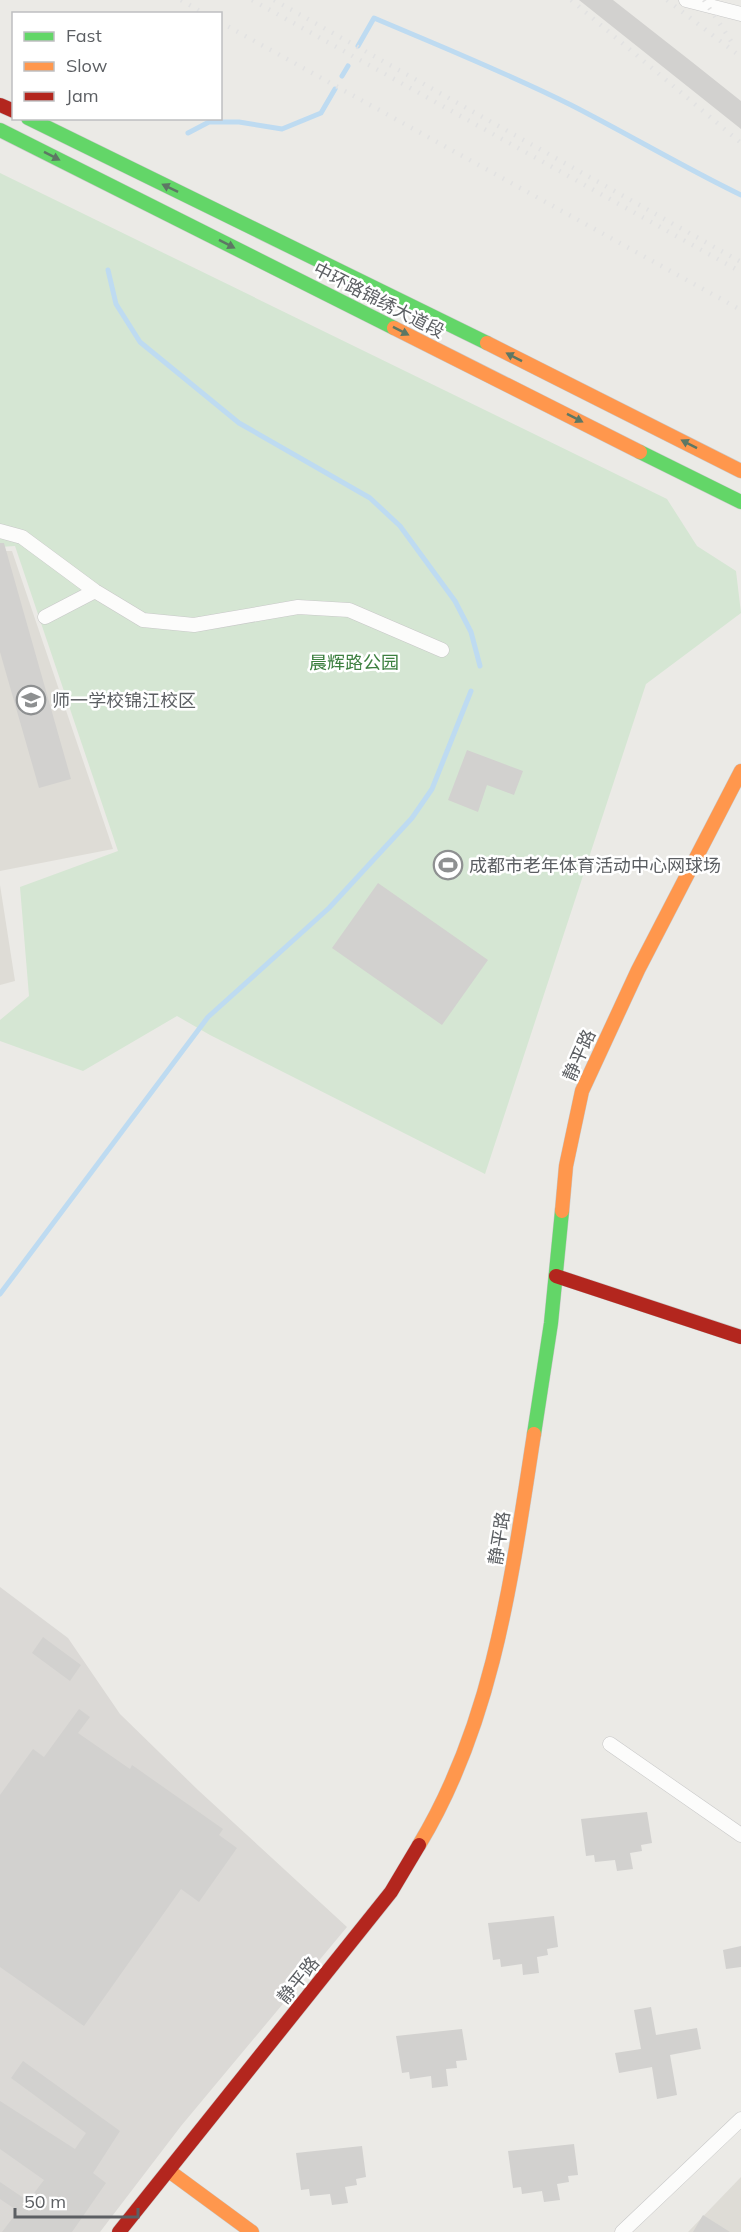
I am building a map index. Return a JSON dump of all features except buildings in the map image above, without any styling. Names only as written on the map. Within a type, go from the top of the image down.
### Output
[{"type":"street","points":[[686,0],[741,14]]},
{"type":"street","name":"中环路锦绣大道段","points":[[32,120],[741,471]]},
{"type":"street","name":"中环路锦绣大道段","points":[[0,130],[741,502]]},
{"type":"street","points":[[0,531],[22,537],[95,591],[143,620],[194,625],[298,607],[349,610],[442,650]]},
{"type":"street","points":[[45,616],[95,591]]},
{"type":"street","name":"静平路","points":[[119,2232],[391,1892],[431,1826],[475,1727],[507,1604],[551,1323],[566,1166],[582,1091],[638,970],[741,771]]},
{"type":"street","points":[[555,1276],[741,1337]]},
{"type":"street","points":[[610,1744],[741,1835]]},
{"type":"street","points":[[622,2232],[741,2119]]},
{"type":"street","points":[[169,2171],[252,2232]]},
{"type":"shaded area","name":"师一学校锦江校区","points":[[0,551],[12,551],[113,849],[0,871]]},
{"type":"shaded area","points":[[0,885],[15,981],[0,985]]},
{"type":"shaded area","points":[[0,1587],[68,1638],[120,1714],[198,1790],[347,1927],[181,2126],[100,2232],[0,2232]]},
{"type":"shaded area","points":[[741,2177],[741,2232],[688,2232]]},
{"type":"green space","name":"晨辉路公园","points":[[0,173],[667,499],[697,546],[736,571],[741,613],[646,684],[485,1174],[210,1035],[177,1016],[83,1071],[0,1041],[0,1020],[29,996],[20,887],[118,851],[15,546],[0,547]]},
{"type":"waterway","points":[[358,46],[374,18],[547,93],[741,195]]},
{"type":"waterway","points":[[342,76],[348,66]]},
{"type":"waterway","points":[[188,133],[209,122],[239,122],[282,129],[321,113],[335,89]]},
{"type":"waterway","points":[[108,270],[116,304],[140,342],[239,423],[370,498],[400,526],[455,601],[471,632],[480,666]]},
{"type":"waterway","points":[[0,1294],[208,1017],[329,908],[412,818],[432,789],[471,691]]},
{"type":"railway","points":[[181,0],[202,12]]},
{"type":"railway","points":[[252,0],[741,272]]},
{"type":"railway","points":[[274,0],[741,262]]},
{"type":"railway","points":[[571,0],[741,143]]},
{"type":"railway","points":[[667,0],[741,57]]},
{"type":"railway","points":[[704,0],[735,47]]},
{"type":"railway","points":[[222,23],[741,310]]},
{"type":"traffic: fast","points":[[32,120],[487,343]]},
{"type":"traffic: fast","points":[[0,130],[394,328]]},
{"type":"traffic: fast","points":[[640,452],[741,502]]},
{"type":"traffic: fast","points":[[534,1434],[551,1323],[562,1211]]},
{"type":"traffic: slow","points":[[394,328],[640,452]]},
{"type":"traffic: slow","points":[[487,343],[741,471]]},
{"type":"traffic: slow","points":[[562,1211],[566,1166],[582,1091],[638,970],[741,771]]},
{"type":"traffic: slow","points":[[419,1845],[445,1798],[466,1748],[483,1698],[508,1593],[534,1434]]},
{"type":"traffic: slow","points":[[169,2171],[252,2232]]},
{"type":"traffic: jam","points":[[0,105],[12,110]]},
{"type":"traffic: jam","points":[[556,1276],[741,1337]]},
{"type":"traffic: jam","points":[[119,2232],[391,1892],[419,1845]]},
{"type":"place","name":"师一学校锦江校区","points":[[31,700]]},
{"type":"place","name":"成都市老年体育活动中心网球场","points":[[448,865]]}]
